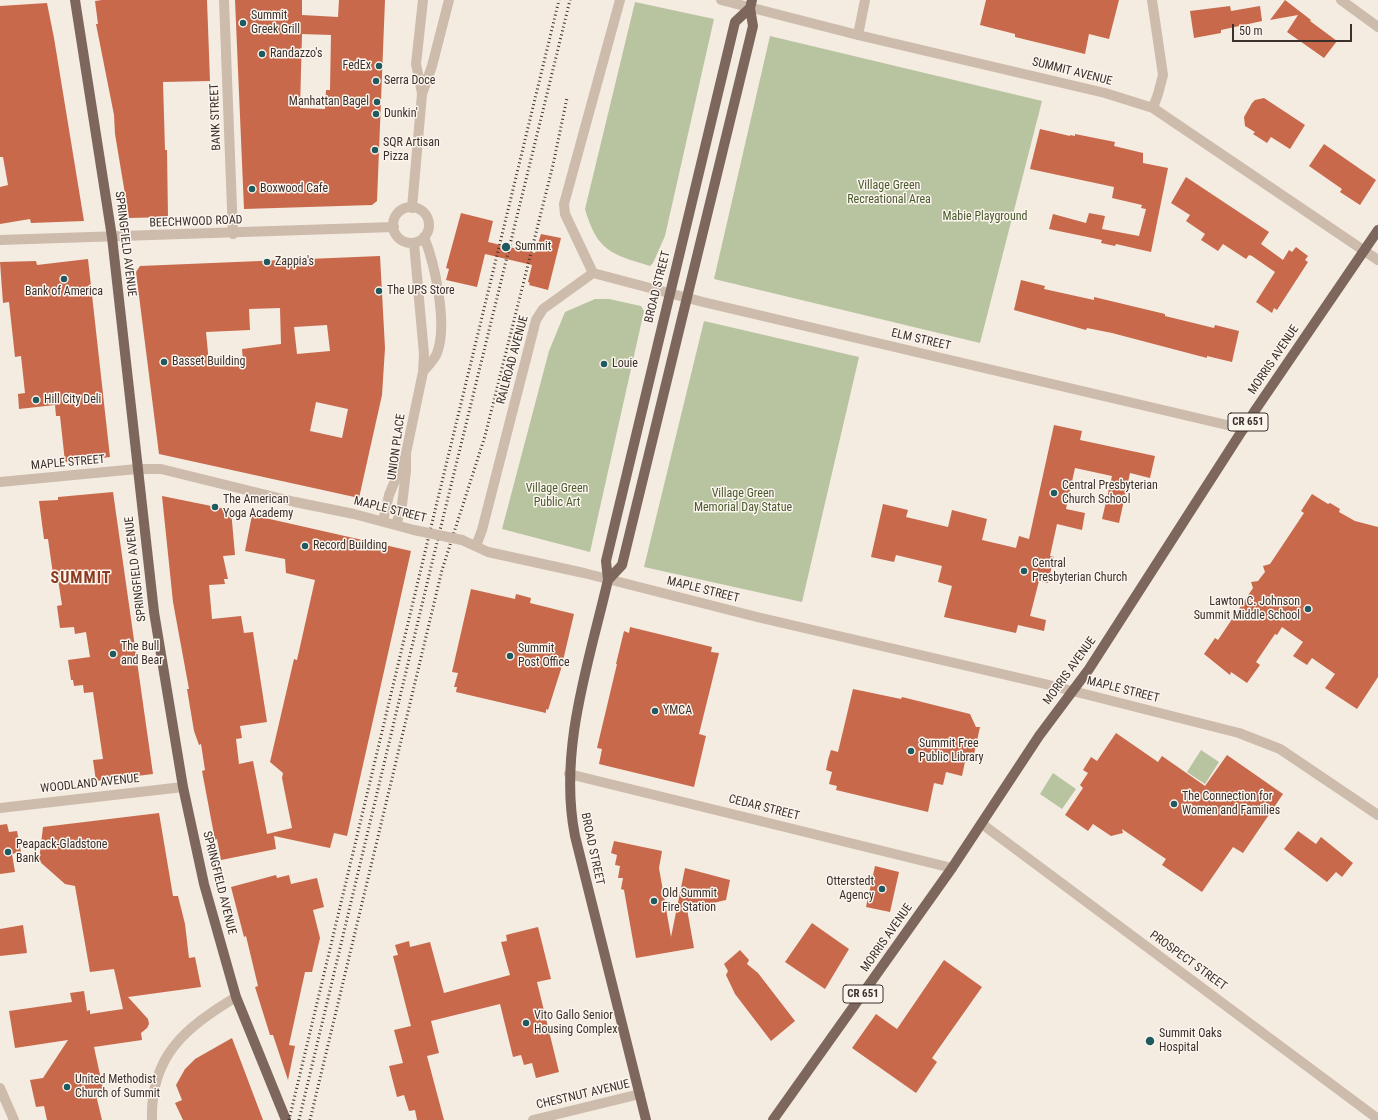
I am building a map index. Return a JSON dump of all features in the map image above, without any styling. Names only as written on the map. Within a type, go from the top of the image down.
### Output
[{"type":"main road","name":"SPRINGFIELD AVENUE","points":[[75,0],[112,237],[154,612],[183,787],[204,884],[236,997],[284,1116]]},
{"type":"main road","name":"BROAD STREET","points":[[646,1120],[575,836],[570,807],[570,774],[579,704],[608,580],[606,561],[735,22],[751,4]]},
{"type":"main road","name":"BROAD STREET","points":[[608,580],[622,565],[753,26],[751,4]]},
{"type":"main road","name":"MORRIS AVENUE","points":[[773,1120],[952,868],[1039,736],[1089,669],[1244,429],[1378,230]]},
{"type":"street","name":"BANK STREET","points":[[224,0],[233,234]]},
{"type":"street","points":[[422,94],[416,64],[423,0]]},
{"type":"street","points":[[412,208],[422,94],[432,66],[449,0]]},
{"type":"street","points":[[593,273],[565,214],[564,204],[620,0]]},
{"type":"street","name":"SUMMIT AVENUE","points":[[721,0],[751,4],[858,35],[1099,92],[1152,108],[1378,260]]},
{"type":"street","points":[[858,35],[865,0]]},
{"type":"street","points":[[1152,0],[1163,75],[1158,94],[1152,108]]},
{"type":"street","points":[[1341,0],[1378,27]]},
{"type":"street","points":[[412,208],[418,209],[426,216],[429,227],[424,238],[414,243],[403,241],[399,238],[394,227],[394,221],[400,211],[412,208]]},
{"type":"street","name":"BEECHWOOD ROAD","points":[[0,240],[233,234],[394,227]]},
{"type":"street","name":"UNION PLACE","points":[[423,372],[437,353],[440,335],[437,283],[432,257],[424,238]]},
{"type":"street","name":"UNION PLACE","points":[[396,525],[402,505],[406,453],[423,372],[424,354],[414,243]]},
{"type":"street","name":"ELM STREET","points":[[593,273],[686,297],[1244,429]]},
{"type":"street","name":"RAILROAD AVENUE","points":[[476,546],[482,530],[536,320],[543,309],[593,273]]},
{"type":"street","points":[[383,522],[389,495],[406,453]]},
{"type":"street","name":"MAPLE STREET","points":[[0,482],[137,469],[168,471],[414,530],[462,540],[488,552],[1072,691],[1259,739],[1280,749],[1378,815]]},
{"type":"street","name":"CEDAR STREET","points":[[570,774],[952,868]]},
{"type":"street","name":"WOODLAND AVENUE","points":[[0,808],[183,787]]},
{"type":"street","name":"PROSPECT STREET","points":[[982,824],[1378,1119]]},
{"type":"street","points":[[152,1120],[151,1104],[154,1085],[178,1039],[208,1014],[236,997]]},
{"type":"street","points":[[0,1088],[14,1120]]},
{"type":"street","name":"CHESTNUT AVENUE","points":[[533,1120],[640,1094]]},
{"type":"green space","points":[[635,2],[714,19],[665,236],[653,263],[650,266],[625,258],[607,249],[595,234],[585,209]]},
{"type":"green space","name":"Village Green Recreational Area","points":[[770,36],[1042,101],[980,343],[714,279]]},
{"type":"green space","name":"Village Green Public Art","points":[[595,299],[609,299],[641,306],[644,311],[590,552],[502,529],[549,351],[565,312]]},
{"type":"green space","name":"Village Green Memorial Day Statue","points":[[704,321],[859,357],[802,602],[644,567]]},
{"type":"green space","points":[[1201,750],[1219,762],[1205,784],[1187,772]]},
{"type":"green space","points":[[1053,773],[1076,789],[1062,809],[1040,794]]},
{"type":"building","points":[[207,0],[210,81],[163,82],[165,150],[167,150],[168,217],[129,218],[115,134],[114,115],[96,24],[98,24],[95,1]]},
{"type":"building","points":[[235,0],[302,0],[302,15],[338,17],[339,0],[385,0],[377,201],[372,205],[244,209]],"holes":[[[302,34],[331,35],[330,90],[326,90],[325,109],[300,108]]]},
{"type":"building","points":[[986,0],[1119,0],[1109,39],[1089,34],[1085,54],[1015,37],[1015,34],[980,25]]},
{"type":"building","points":[[1285,0],[1337,41],[1324,58],[1287,32],[1298,15],[1270,20]]},
{"type":"building","points":[[47,3],[84,221],[31,223],[30,219],[0,224],[0,187],[8,185],[3,157],[0,157],[0,6]]},
{"type":"building","points":[[1230,6],[1231,11],[1260,6],[1262,21],[1221,30],[1221,33],[1194,38],[1190,11]]},
{"type":"building","points":[[1264,98],[1305,125],[1290,149],[1271,137],[1267,143],[1253,134],[1255,132],[1245,126],[1244,117],[1252,103],[1255,100]]},
{"type":"building","points":[[1040,129],[1070,136],[1075,136],[1075,134],[1115,142],[1114,146],[1143,153],[1143,163],[1168,168],[1151,252],[1116,244],[1115,246],[1101,243],[1102,240],[1049,229],[1053,214],[1086,223],[1089,213],[1105,216],[1102,229],[1139,236],[1146,209],[1141,208],[1142,205],[1112,198],[1114,187],[1030,169]]},
{"type":"building","points":[[1324,144],[1376,180],[1360,205],[1340,192],[1342,189],[1309,166]]},
{"type":"building","points":[[1186,177],[1269,232],[1261,244],[1283,260],[1289,250],[1292,252],[1296,247],[1308,256],[1305,260],[1308,262],[1277,310],[1274,308],[1272,313],[1256,302],[1275,272],[1252,256],[1249,255],[1246,259],[1223,244],[1218,251],[1201,240],[1205,234],[1186,221],[1190,215],[1171,203]]},
{"type":"building","name":"Summit","points":[[461,213],[493,221],[488,242],[535,253],[541,234],[561,238],[548,290],[529,285],[530,283],[528,282],[532,265],[485,254],[477,287],[446,280],[449,269],[446,268]]},
{"type":"building","points":[[380,256],[385,348],[382,395],[359,498],[159,454],[136,272],[140,266]],"holes":[[[280,308],[281,344],[242,349],[243,360],[209,363],[206,332],[250,330],[249,309]],[[327,325],[330,351],[297,354],[294,327]],[[316,402],[348,409],[342,438],[310,431]]]},
{"type":"building","points":[[88,259],[110,457],[65,462],[60,416],[56,416],[55,405],[19,409],[18,394],[25,393],[21,356],[15,357],[9,302],[3,303],[0,262],[36,261],[37,265]]},
{"type":"building","points":[[1021,280],[1045,286],[1044,289],[1094,300],[1094,297],[1165,314],[1165,316],[1214,328],[1215,325],[1239,331],[1232,362],[1207,356],[1207,358],[1112,333],[1087,328],[1086,330],[1014,310]]},
{"type":"building","points":[[1054,425],[1082,431],[1080,440],[1155,456],[1150,478],[1130,473],[1119,523],[1102,519],[1112,476],[1075,468],[1066,509],[1085,513],[1082,530],[1057,524],[1050,556],[1054,557],[1048,583],[1039,581],[1030,616],[1046,620],[1044,631],[1018,625],[1016,633],[944,617],[952,586],[938,582],[942,566],[896,555],[894,562],[871,557],[883,504],[908,510],[906,517],[948,527],[952,510],[987,519],[982,540],[1016,548],[1019,536],[1029,539]]},
{"type":"building","points":[[113,492],[153,774],[96,781],[93,760],[103,759],[93,692],[84,693],[83,685],[74,686],[73,680],[71,680],[68,660],[90,657],[86,632],[75,634],[74,627],[60,628],[57,606],[62,605],[57,573],[53,574],[48,539],[44,539],[39,501],[58,500],[58,497]]},
{"type":"building","name":"Lawton C. Johnson Summit Middle School","points":[[1312,494],[1328,504],[1330,503],[1340,509],[1339,512],[1355,521],[1378,527],[1378,677],[1357,709],[1325,688],[1335,674],[1312,658],[1307,665],[1293,656],[1303,642],[1282,627],[1277,635],[1275,634],[1256,662],[1260,665],[1247,683],[1231,672],[1230,675],[1204,654],[1215,638],[1218,640],[1253,588],[1251,582],[1258,581],[1265,572],[1263,566],[1270,564],[1304,513],[1301,511]]},
{"type":"building","points":[[162,496],[231,510],[235,555],[223,556],[228,579],[224,579],[225,584],[209,585],[212,619],[241,616],[244,633],[253,632],[267,722],[240,726],[242,738],[236,739],[239,764],[253,761],[267,834],[292,828],[282,778],[283,773],[270,762],[294,659],[297,660],[315,580],[286,573],[285,559],[245,551],[252,515],[411,551],[347,836],[334,833],[330,848],[274,836],[276,849],[221,860],[217,839],[215,840],[202,771],[205,770],[201,744],[199,745],[194,731],[187,689],[189,689],[173,602]]},
{"type":"building","name":"Summit Post Office","points":[[471,589],[515,599],[516,594],[531,598],[530,603],[574,614],[561,669],[548,710],[546,709],[546,713],[456,692],[457,687],[454,687],[458,673],[452,672]]},
{"type":"building","name":"YMCA","points":[[630,627],[712,647],[711,652],[719,653],[699,734],[706,736],[694,787],[599,764],[602,749],[597,748],[616,664],[624,631],[629,633]]},
{"type":"building","name":"Summit Free Public Library","points":[[853,689],[901,699],[902,697],[970,714],[976,727],[980,727],[973,759],[966,757],[962,776],[946,772],[943,785],[934,783],[928,812],[836,790],[837,786],[829,784],[832,772],[826,770],[828,760],[831,750],[838,752]]},
{"type":"building","name":"The Connection for Women and Families","points":[[1116,733],[1158,762],[1162,756],[1205,786],[1227,755],[1283,794],[1243,853],[1233,847],[1202,892],[1162,865],[1166,859],[1122,829],[1123,833],[1111,836],[1093,824],[1088,831],[1065,815],[1083,788],[1080,785],[1088,773],[1083,770],[1091,757],[1097,761]]},
{"type":"building","points":[[159,813],[173,896],[178,896],[185,924],[189,958],[195,957],[201,987],[128,997],[148,1019],[149,1024],[141,1033],[142,1040],[94,1047],[104,1093],[96,1095],[102,1120],[47,1120],[44,1106],[36,1107],[30,1080],[43,1078],[68,1040],[15,1048],[9,1011],[72,1002],[70,993],[84,991],[87,1011],[90,1010],[90,1014],[123,1009],[114,969],[90,972],[75,886],[65,884],[39,861],[43,827]]},
{"type":"building","name":"Peapack-Gladstone Bank","points":[[7,824],[9,832],[17,831],[21,852],[12,854],[15,872],[0,874],[0,825]]},
{"type":"building","points":[[1298,831],[1316,844],[1321,837],[1353,863],[1342,877],[1336,872],[1327,882],[1284,849]]},
{"type":"building","name":"Old Summit Fire Station","points":[[614,841],[662,851],[659,868],[671,937],[685,868],[730,880],[726,900],[687,909],[694,948],[636,958],[624,890],[621,889],[623,878],[618,878],[620,866],[615,865],[617,855],[611,853]]},
{"type":"building","name":"Otterstedt Agency","points":[[875,866],[899,872],[890,912],[866,907]]},
{"type":"building","points":[[276,875],[277,878],[289,875],[291,884],[317,878],[324,907],[313,910],[320,938],[312,972],[305,972],[289,1045],[295,1046],[288,1080],[273,1035],[270,1035],[255,987],[258,986],[246,936],[244,937],[231,887]]},
{"type":"building","points":[[812,923],[849,949],[825,989],[785,962]]},
{"type":"building","points":[[23,925],[27,953],[0,956],[0,929]]},
{"type":"building","name":"Vito Gallo Senior Housing Complex","points":[[538,927],[551,979],[537,982],[559,1072],[536,1078],[532,1063],[524,1065],[521,1055],[513,1057],[500,1004],[431,1021],[439,1053],[427,1056],[444,1120],[417,1120],[415,1110],[409,1111],[404,1095],[397,1097],[389,1066],[403,1063],[394,1030],[411,1026],[393,956],[398,955],[395,945],[409,941],[410,947],[430,942],[444,993],[510,975],[501,942],[507,941],[506,935]]},
{"type":"building","points":[[740,950],[749,960],[747,964],[758,973],[795,1021],[771,1041],[735,994],[726,975],[728,971],[724,964]]},
{"type":"building","points":[[944,960],[982,987],[932,1058],[937,1062],[916,1093],[852,1048],[876,1014],[897,1029]]},
{"type":"building","points":[[232,1038],[263,1120],[183,1120],[175,1103],[182,1100],[176,1085],[185,1069],[195,1059]]},
{"type":"railway","points":[[289,1120],[559,0]]},
{"type":"railway","points":[[299,1120],[431,567],[570,0]]},
{"type":"railway","points":[[310,1120],[442,570],[485,436],[553,165],[567,98]]},
{"type":"place","name":"Summit Greek Grill","points":[[243,23]]},
{"type":"place","name":"Randazzo's","points":[[262,54]]},
{"type":"place","name":"FedEx","points":[[379,66]]},
{"type":"place","name":"Serra Doce","points":[[376,81]]},
{"type":"place","name":"Manhattan Bagel","points":[[377,102]]},
{"type":"place","name":"Dunkin'","points":[[376,114]]},
{"type":"place","name":"SQR Artisan Pizza","points":[[375,150]]},
{"type":"place","name":"Boxwood Cafe","points":[[252,189]]},
{"type":"place","name":"Summit","points":[[506,247]]},
{"type":"place","name":"Zappia's","points":[[267,262]]},
{"type":"place","name":"Bank of America","points":[[64,279]]},
{"type":"place","name":"The UPS Store","points":[[379,291]]},
{"type":"place","name":"Basset Building","points":[[164,362]]},
{"type":"place","name":"Louie","points":[[604,364]]},
{"type":"place","name":"Hill City Deli","points":[[36,400]]},
{"type":"place","name":"Central Presbyterian Church School","points":[[1054,493]]},
{"type":"place","name":"The American Yoga Academy","points":[[215,507]]},
{"type":"place","name":"Record Building","points":[[305,546]]},
{"type":"place","name":"Central Presbyterian Church","points":[[1024,571]]},
{"type":"place","name":"Lawton C. Johnson Summit Middle School","points":[[1308,609]]},
{"type":"place","name":"The Bull and Bear","points":[[113,654]]},
{"type":"place","name":"Summit Post Office","points":[[510,656]]},
{"type":"place","name":"YMCA","points":[[655,711]]},
{"type":"place","name":"Summit Free Public Library","points":[[911,751]]},
{"type":"place","name":"The Connection for Women and Families","points":[[1174,804]]},
{"type":"place","name":"Peapack-Gladstone Bank","points":[[8,852]]},
{"type":"place","name":"Otterstedt Agency","points":[[882,889]]},
{"type":"place","name":"Old Summit Fire Station","points":[[654,901]]},
{"type":"place","name":"Vito Gallo Senior Housing Complex","points":[[526,1023]]},
{"type":"place","name":"Summit Oaks Hospital","points":[[1150,1041]]},
{"type":"place","name":"United Methodist Church of Summit","points":[[67,1087]]},
{"type":"district","name":"SUMMIT","points":[[81,579]]},
{"type":"park label","name":"Mabie Playground","points":[[985,217]]}]
